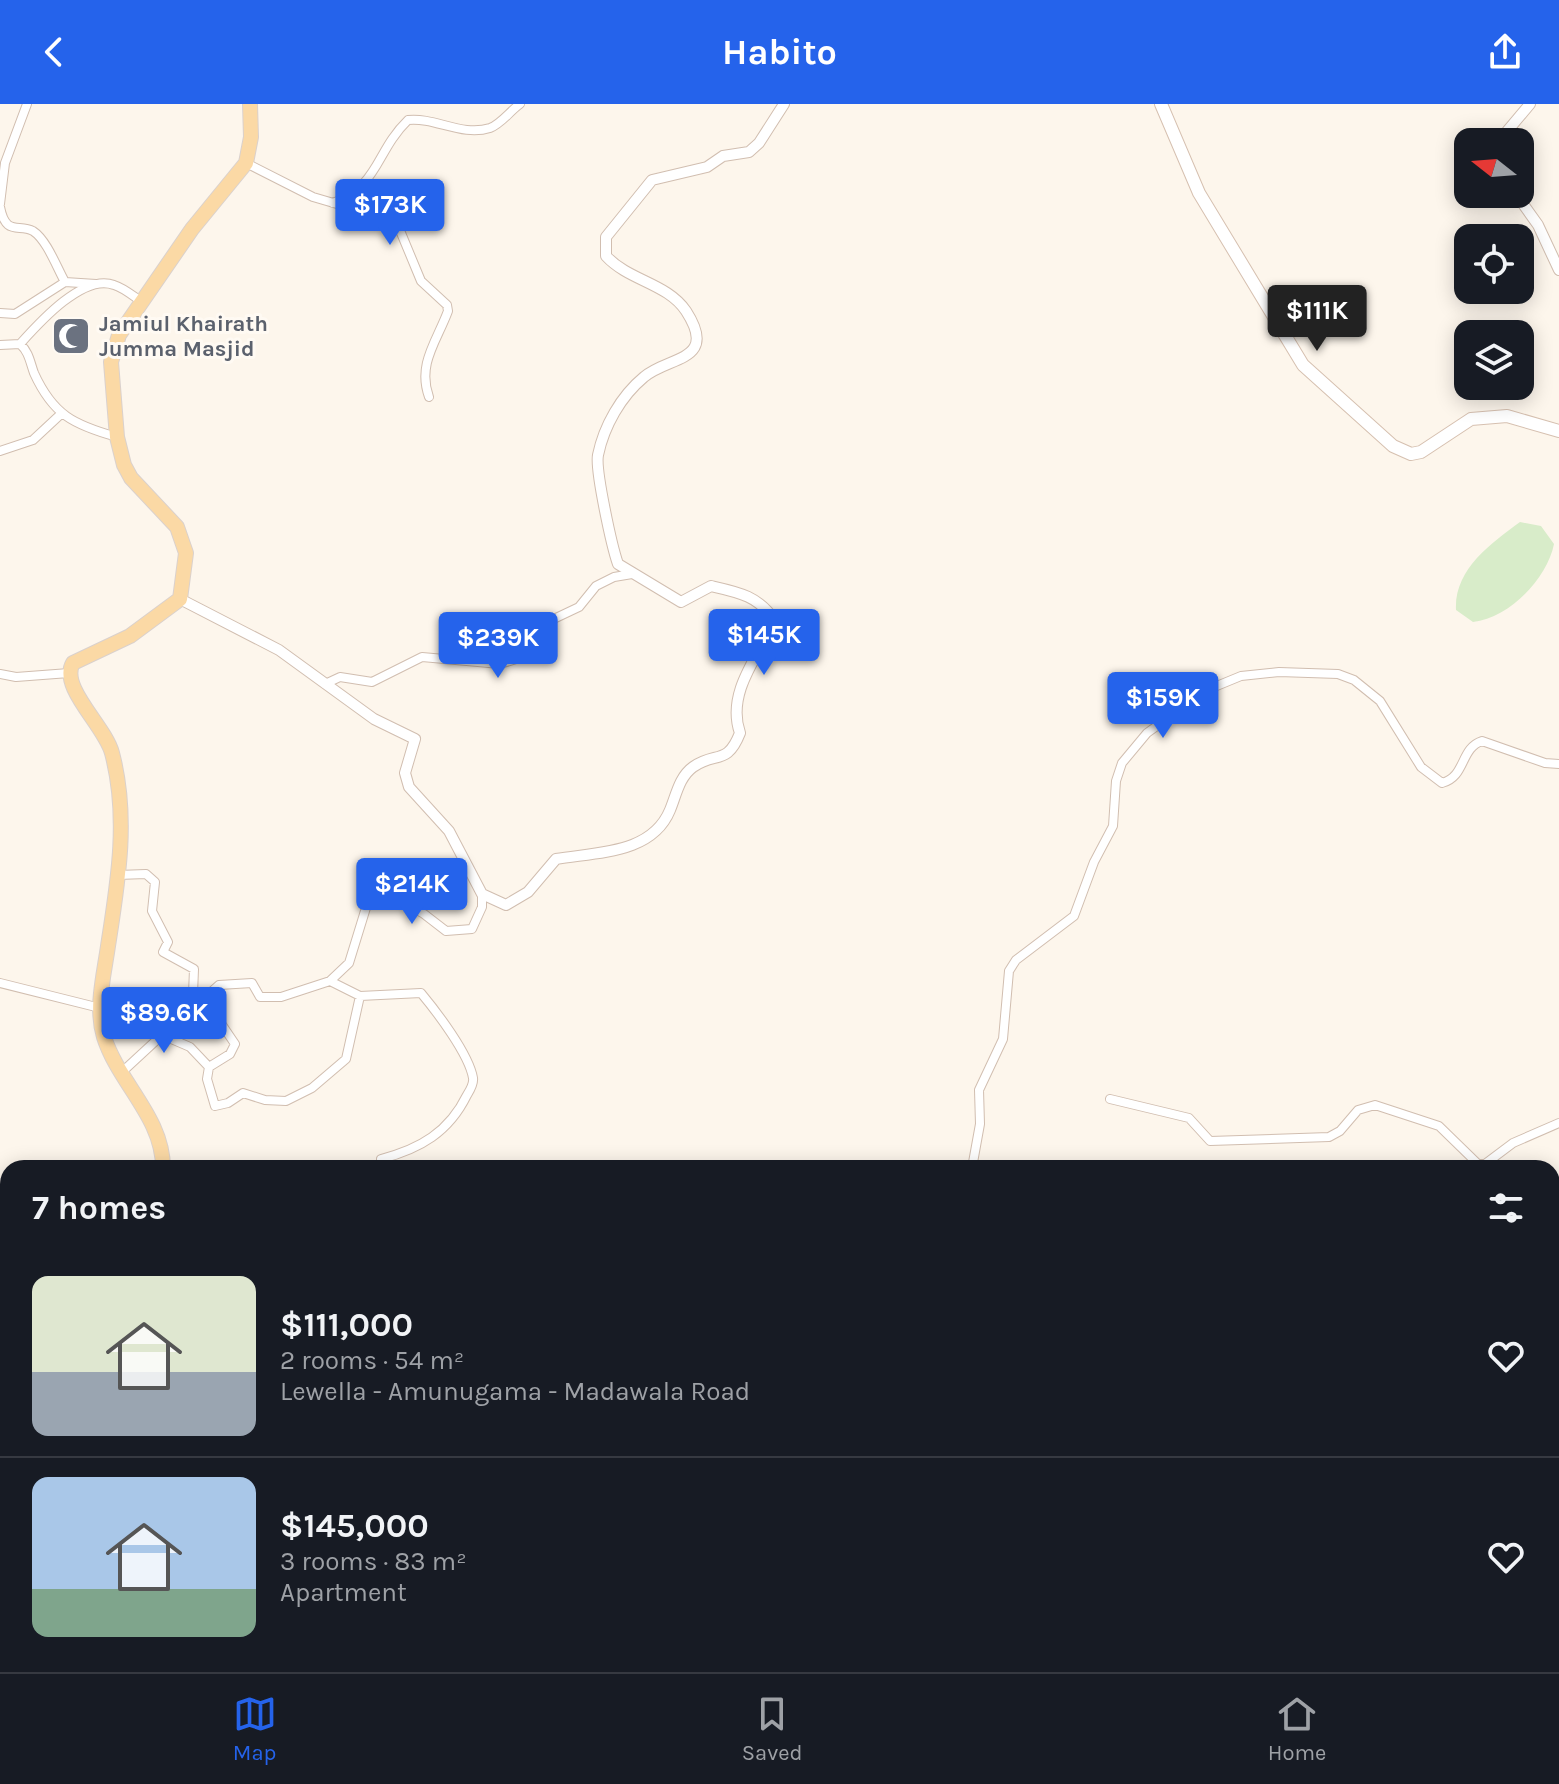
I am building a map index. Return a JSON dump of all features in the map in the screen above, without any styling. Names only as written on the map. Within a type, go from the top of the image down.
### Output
[{"type":"main road","points":[[162,1160],[158,1132],[104,1036],[100,1008],[118,875],[121,814],[111,751],[103,729],[72,686],[69,673],[73,663],[130,636],[180,599],[186,567],[177,527],[131,478],[117,437],[111,362],[119,335],[192,229],[246,163],[251,137],[250,104]]},
{"type":"main road","points":[[1161,104],[1199,193],[1303,365],[1383,438],[1411,454],[1430,447],[1471,419],[1507,416],[1559,431]]},
{"type":"street","points":[[27,104],[5,163],[0,206],[2,217],[11,227],[29,230],[37,235],[65,282]]},
{"type":"street","points":[[332,203],[352,196],[367,184],[389,143],[408,120],[418,119],[458,129],[489,128],[520,104]]},
{"type":"street","points":[[482,894],[506,905],[528,892],[556,859],[626,848],[656,835],[669,812],[676,789],[693,767],[727,756],[740,733],[735,718],[736,699],[775,621],[766,606],[747,595],[711,586],[681,602],[618,564],[612,546],[597,458],[614,413],[647,374],[688,356],[694,348],[696,331],[685,309],[667,292],[619,270],[606,256],[606,237],[652,180],[707,167],[723,156],[749,152],[759,143],[784,104]]},
{"type":"street","points":[[1510,128],[1530,104]]},
{"type":"street","points":[[246,163],[332,203],[371,214],[394,216],[421,281],[447,305],[447,316],[425,366],[423,382],[429,397]]},
{"type":"street","points":[[1526,208],[1538,225],[1559,270]]},
{"type":"street","points":[[0,313],[15,314],[65,282],[112,283],[142,302]]},
{"type":"street","points":[[0,345],[20,344],[59,304],[97,284]]},
{"type":"street","points":[[20,344],[47,398],[62,413],[74,423],[117,437]]},
{"type":"street","points":[[0,451],[33,440],[62,413]]},
{"type":"street","points":[[325,684],[340,677],[372,682],[422,657],[500,664],[526,656],[541,625],[579,607],[596,586],[614,577],[632,574]]},
{"type":"street","points":[[180,599],[279,650],[374,719],[415,739],[405,773],[409,787],[449,831],[482,894],[482,907],[472,929],[446,931],[424,914],[373,885],[349,963],[330,981],[281,997],[260,997],[252,983],[219,985],[210,993],[216,1016]]},
{"type":"street","points":[[0,674],[16,677],[69,673]]},
{"type":"street","points":[[973,1160],[980,1124],[979,1090],[1003,1039],[1009,971],[1016,960],[1074,916],[1089,873],[1113,826],[1116,781],[1127,754],[1147,733],[1198,696],[1218,684],[1253,674],[1338,674],[1354,680],[1380,701],[1421,767],[1434,780],[1442,783],[1456,776],[1471,746],[1482,741],[1545,763],[1559,764]]},
{"type":"street","points":[[118,875],[146,874],[155,882],[152,911],[168,942],[163,952],[194,969],[193,994],[216,1016],[235,1044],[230,1054],[209,1067],[207,1079],[215,1106],[228,1103],[243,1093],[265,1100],[286,1101],[301,1094],[346,1059],[360,996]]},
{"type":"street","points":[[330,981],[360,996],[421,993],[436,1011],[473,1077],[455,1119],[414,1150],[381,1160]]},
{"type":"street","points":[[0,983],[100,1008]]},
{"type":"street","points":[[122,1072],[162,1035],[190,1047],[209,1067]]},
{"type":"street","points":[[1110,1099],[1189,1118],[1210,1141],[1329,1137],[1344,1127],[1358,1110],[1375,1105],[1439,1126],[1474,1160]]},
{"type":"street","points":[[1490,1160],[1513,1143],[1559,1123]]},
{"type":"green space","points":[[1520,522],[1541,526],[1554,544],[1550,557],[1535,583],[1513,605],[1487,619],[1473,622],[1456,610],[1461,582],[1476,559]]},
{"type":"place","name":"Jamiul Khairath Jumma Masjid","points":[[71,336]]}]
